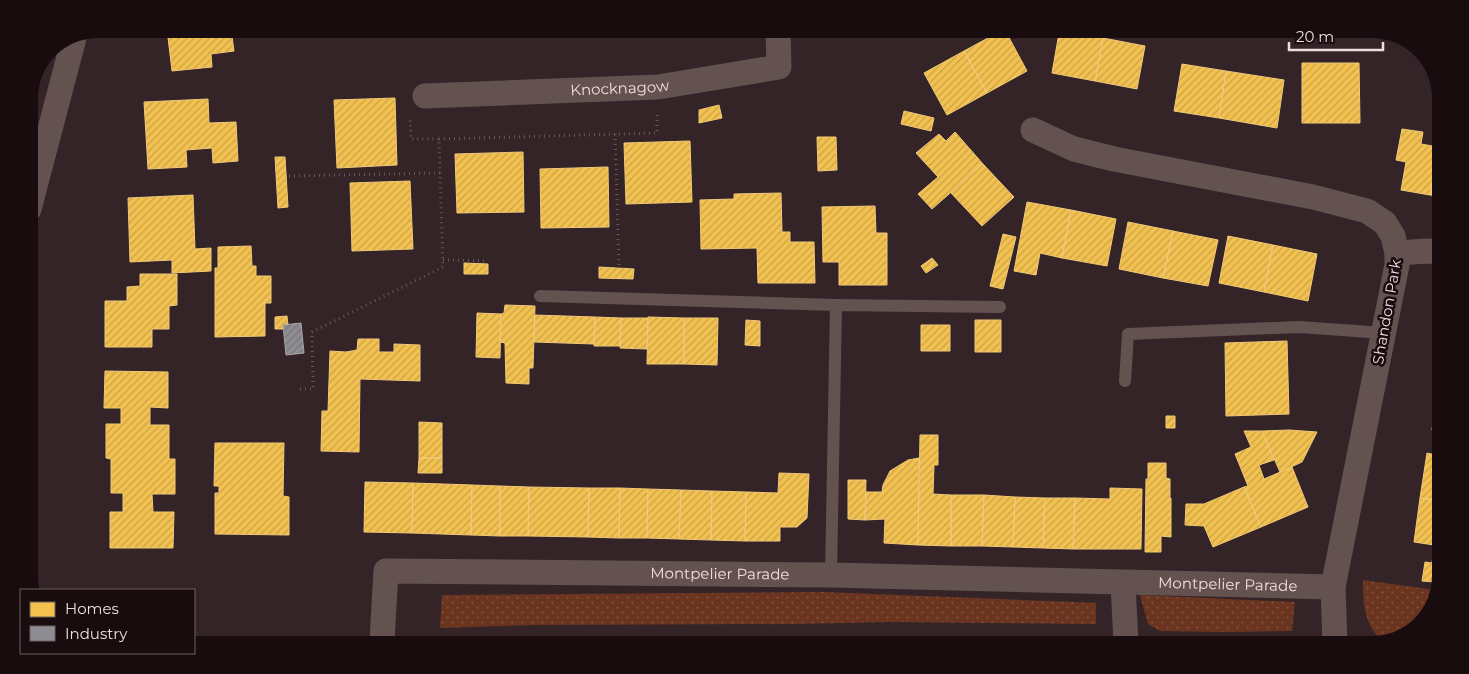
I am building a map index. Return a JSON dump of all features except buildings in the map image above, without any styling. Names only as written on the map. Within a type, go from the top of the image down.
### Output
[{"type":"street","name":"Knocknagow","points":[[417,105],[658,87],[779,67],[778,38]]},
{"type":"street","points":[[38,175],[73,43]]},
{"type":"street","name":"Shandon Park","points":[[1034,130],[1074,149],[1114,159],[1313,197],[1367,211],[1385,223],[1393,236],[1397,253],[1397,265],[1333,587],[1336,636]]},
{"type":"street","points":[[1397,253],[1431,251]]},
{"type":"street","name":"Montpelier Parade","points":[[382,636],[386,572],[830,575],[1333,587]]},
{"type":"street","points":[[1123,582],[1126,636]]},
{"type":"lane","points":[[540,296],[1000,307]]},
{"type":"lane","points":[[830,575],[836,304]]},
{"type":"lane","points":[[1125,381],[1128,334],[1299,327],[1384,334]]},
{"type":"path","points":[[417,105],[411,139],[657,133],[657,110]]},
{"type":"path","points":[[615,134],[619,266]]},
{"type":"path","points":[[300,390],[314,389],[312,332],[443,268],[439,138]]},
{"type":"path","points":[[289,176],[440,173]]},
{"type":"path","points":[[443,260],[487,261]]},
{"type":"shaded area","points":[[1363,580],[1430,589],[1427,600],[1411,622],[1398,630],[1383,635],[1377,636],[1371,626],[1363,597]]},
{"type":"shaded area","points":[[824,592],[1096,603],[1096,624],[888,622],[533,625],[440,628],[442,595]]},
{"type":"shaded area","points":[[1140,595],[1295,602],[1292,631],[1160,631],[1148,624]]}]
